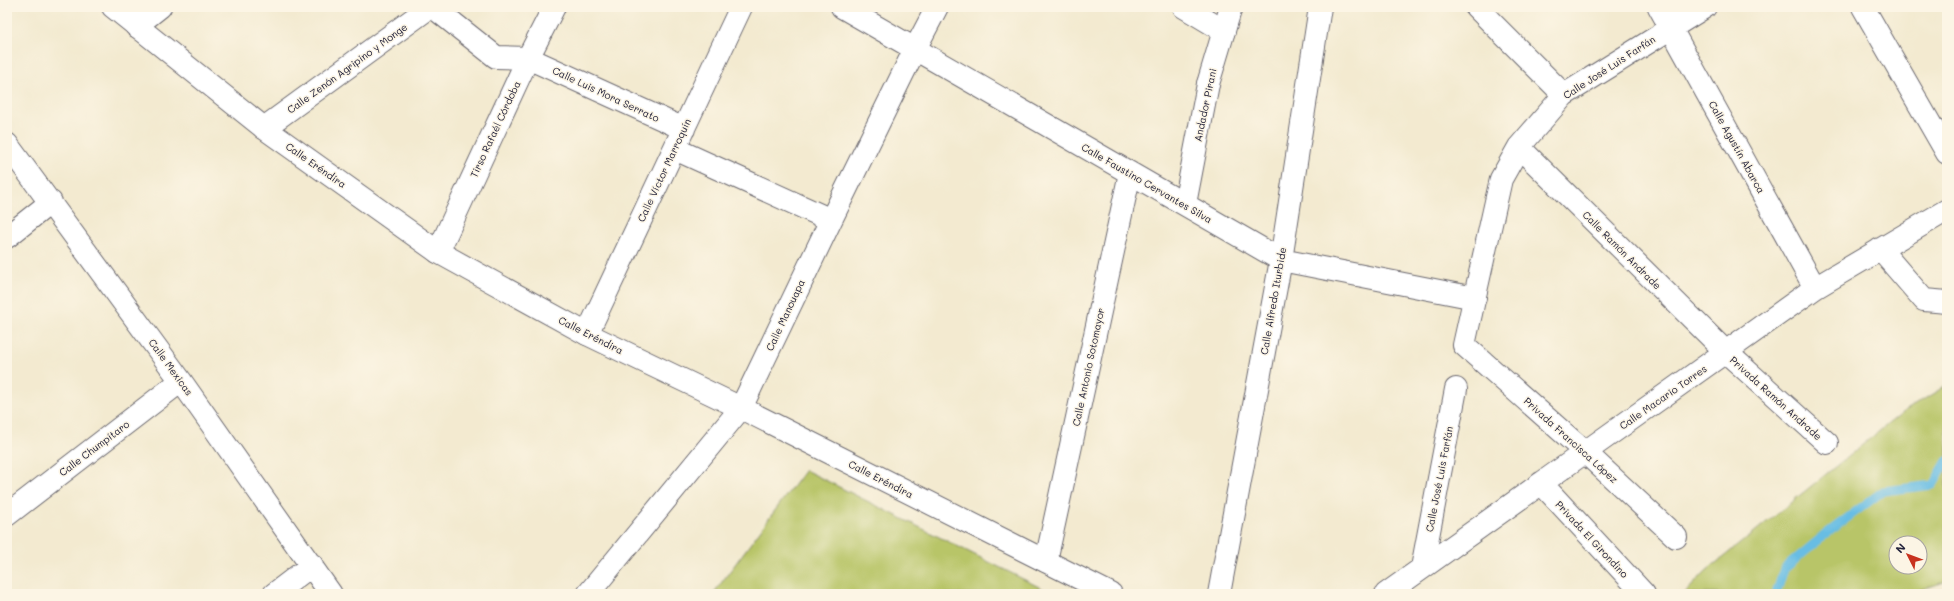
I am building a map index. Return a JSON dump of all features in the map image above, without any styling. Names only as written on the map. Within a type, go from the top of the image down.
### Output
[{"type":"street","name":"Calle Eréndira","points":[[113,7],[264,128],[438,252],[587,334],[741,408],[1111,594]]},
{"type":"street","points":[[136,26],[160,7]]},
{"type":"street","points":[[431,7],[496,57],[528,58]]},
{"type":"street","name":"Calle Zenón Agripino y Monge","points":[[264,128],[409,14],[431,7]]},
{"type":"street","name":"Tirso Rafaél Córdoba","points":[[438,252],[528,58],[554,7]]},
{"type":"street","name":"Calle Víctor Marroquín","points":[[587,334],[741,7]]},
{"type":"street","name":"Calle Faustino Cervantes Silva","points":[[842,7],[1281,260],[1475,298]]},
{"type":"street","name":"Calle Manouapa","points":[[588,594],[741,408],[914,49],[937,7]]},
{"type":"street","points":[[1184,7],[1224,31]]},
{"type":"street","name":"Andador Pirani","points":[[1185,204],[1208,84],[1230,7]]},
{"type":"street","name":"Calle Alfredo Iturbide","points":[[1219,594],[1281,260],[1320,7]]},
{"type":"street","points":[[1476,7],[1564,95]]},
{"type":"street","name":"Calle Agustín Abarca","points":[[1659,7],[1815,288]]},
{"type":"street","name":"Calle José Luis Farfán","points":[[1464,345],[1501,179],[1519,147],[1564,95],[1705,7]]},
{"type":"street","points":[[1863,7],[1947,153]]},
{"type":"street","name":"Calle Luis Mora Serrato","points":[[528,58],[684,129]]},
{"type":"street","name":"Calle Mexicas","points":[[7,144],[181,381],[331,594]]},
{"type":"street","name":"Calle Ramón Andrade","points":[[1519,147],[1726,352]]},
{"type":"street","points":[[675,149],[831,220]]},
{"type":"street","name":"Calle Antonio Sotomayor","points":[[1046,561],[1130,173]]},
{"type":"street","points":[[7,237],[51,202]]},
{"type":"street","name":"Calle Macario Torres","points":[[1398,591],[1422,568],[1815,288],[1947,210]]},
{"type":"street","points":[[1880,249],[1924,300],[1947,302]]},
{"type":"street","name":"Privada Francisca López","points":[[1464,345],[1585,452],[1676,537]]},
{"type":"street","name":"Privada Ramón Andrade","points":[[1726,352],[1827,443]]},
{"type":"street","name":"Calle Chumpítaro","points":[[7,515],[181,381]]},
{"type":"street","name":"Calle José Luis Farfán","points":[[1422,568],[1456,389]]},
{"type":"street","name":"Privada El Girondino","points":[[1541,483],[1644,594]]},
{"type":"street","points":[[274,594],[312,565]]},
{"type":"green space","points":[[1947,385],[1947,581],[1908,594],[1684,594],[1706,571],[1903,412]]},
{"type":"green space","points":[[805,470],[1053,594],[713,594]]},
{"type":"waterway","points":[[1776,594],[1784,569],[1826,534],[1883,491],[1933,485],[1947,461]]}]
